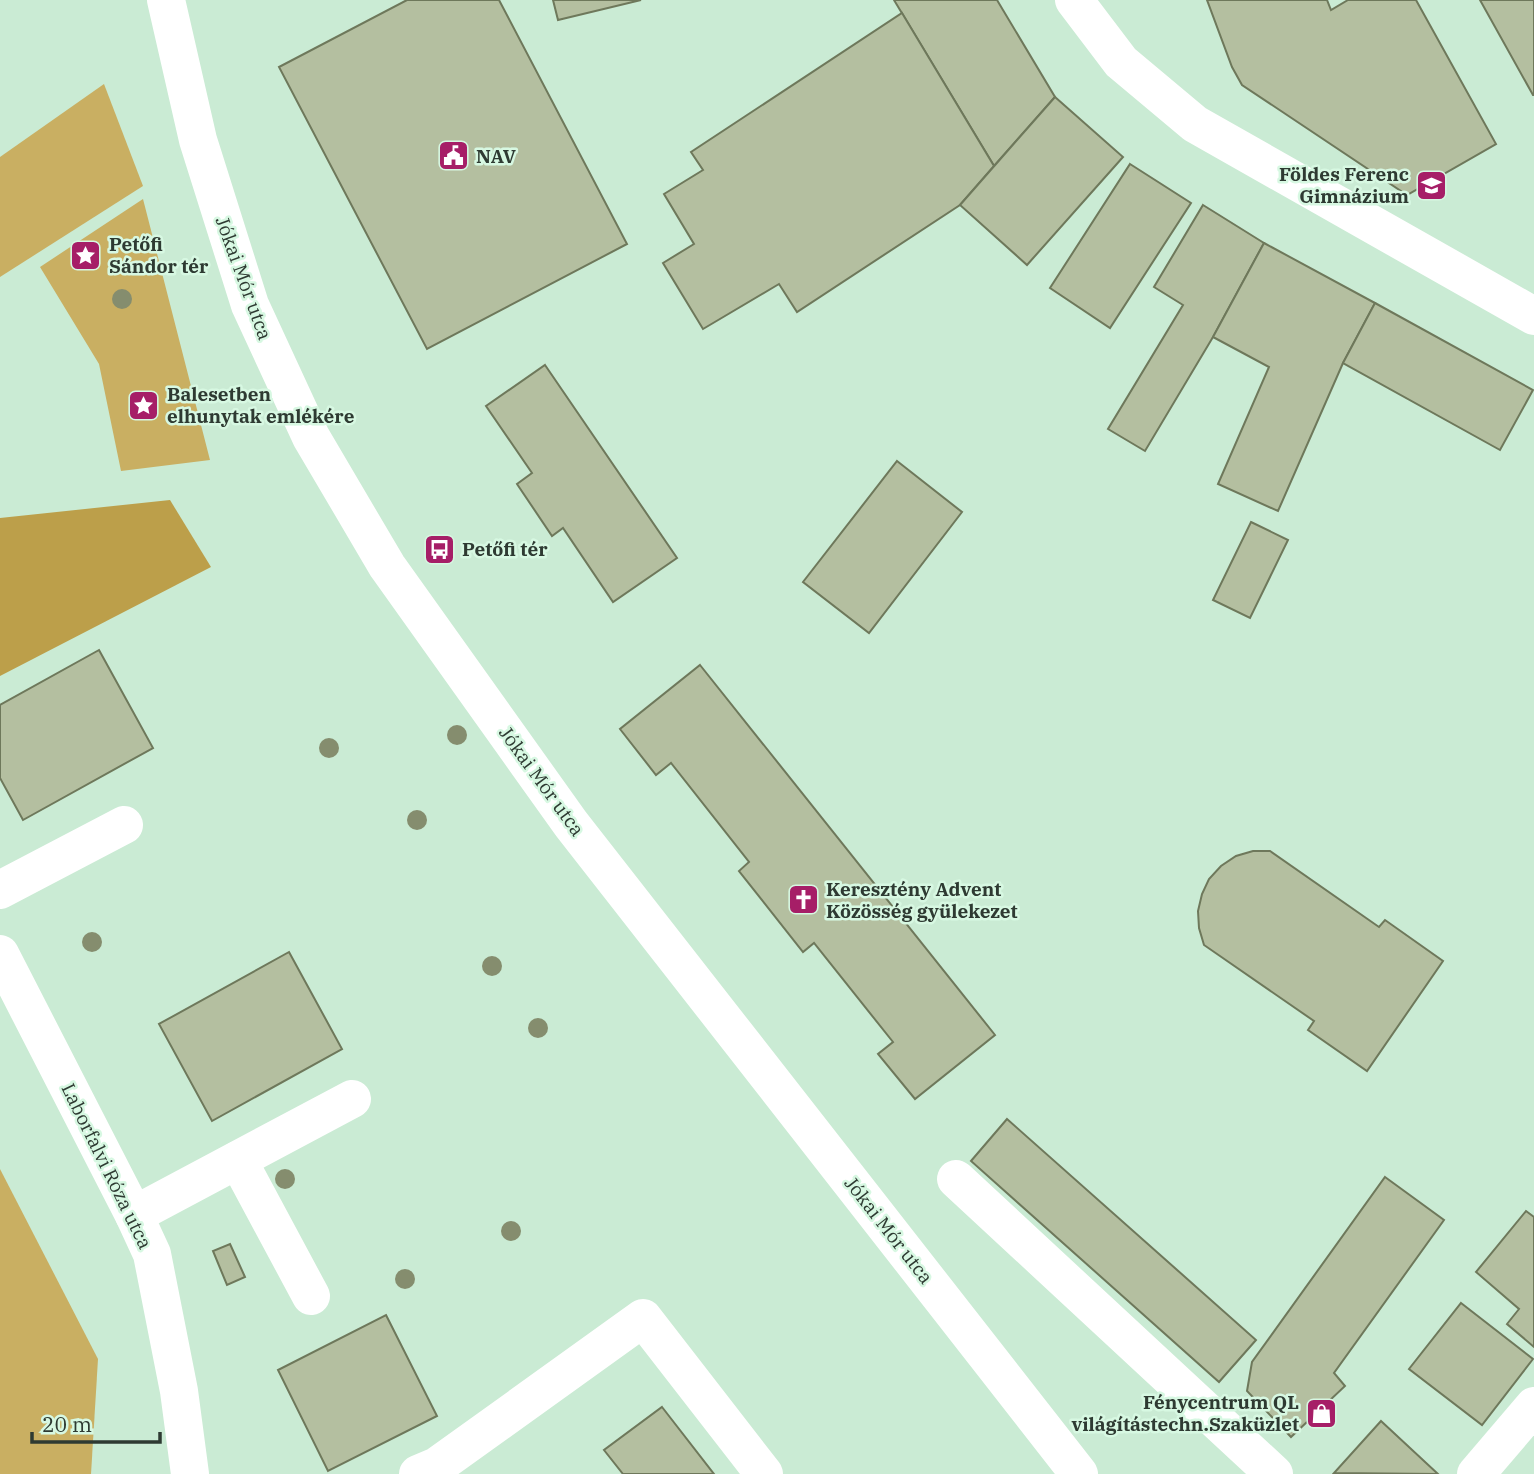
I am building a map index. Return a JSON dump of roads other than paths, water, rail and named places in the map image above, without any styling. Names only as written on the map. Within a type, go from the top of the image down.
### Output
[{"type":"street","name":"Jókai Mór utca","points":[[166,0],[198,140],[250,305],[311,438],[387,566],[571,824],[1079,1474]]},
{"type":"street","points":[[1074,0],[1121,62],[1195,124],[1534,316]]},
{"type":"street","points":[[0,890],[124,825]]},
{"type":"street","name":"Laborfalvi Róza utca","points":[[0,954],[152,1254],[180,1391],[190,1474]]},
{"type":"street","points":[[134,1215],[352,1098]]},
{"type":"street","points":[[238,1160],[311,1296]]},
{"type":"street","points":[[956,1179],[1274,1474]]},
{"type":"street","points":[[418,1474],[437,1466],[643,1318],[764,1474]]},
{"type":"street","points":[[1476,1474],[1534,1406]]},
{"type":"place","name":"NAV","points":[[453,156]]},
{"type":"place","name":"Földes Ferenc Gimnázium","points":[[1432,185]]},
{"type":"place","name":"Petőfi Sándor tér","points":[[86,255]]},
{"type":"place","name":"Balesetben elhunytak emlékére","points":[[144,405]]},
{"type":"place","name":"Petőfi tér","points":[[439,549]]},
{"type":"place","name":"Keresztény Advent Közösség gyülekezet","points":[[803,900]]},
{"type":"place","name":"Fénycentrum QL világítástechn.Szaküzlet","points":[[1322,1413]]}]
